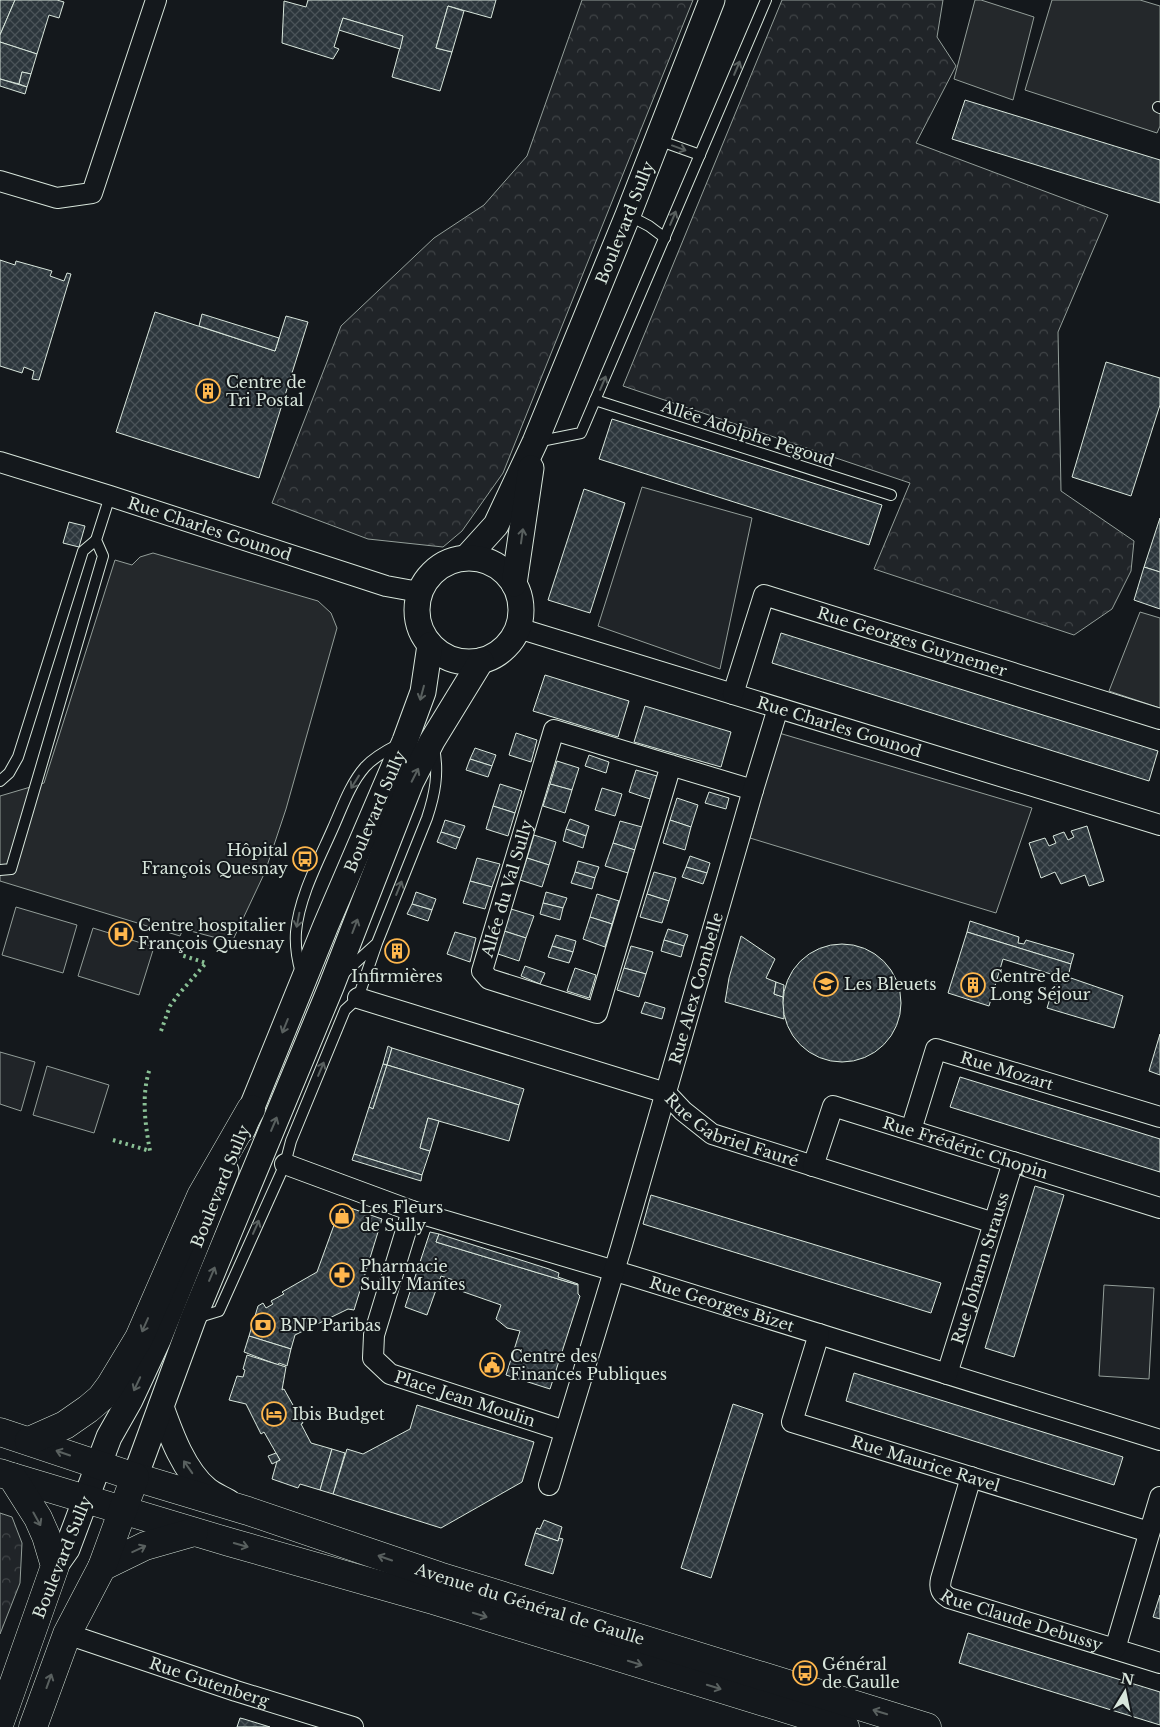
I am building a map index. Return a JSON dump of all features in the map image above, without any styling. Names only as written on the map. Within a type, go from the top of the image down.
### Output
[{"type":"main road","points":[[29,1441],[66,1426],[101,1398],[110,1386],[139,1338],[201,1196],[251,1109]]},
{"type":"main road","name":"Avenue du Général de Gaulle","points":[[0,1432],[135,1477],[238,1508],[439,1576],[927,1727]]},
{"type":"main road","points":[[6,1475],[38,1518],[56,1566]]},
{"type":"main road","name":"Avenue du Général de Gaulle","points":[[6,1475],[194,1532],[433,1600],[845,1727]]},
{"type":"main road","name":"Boulevard Sully","points":[[33,1727],[67,1634],[102,1567],[135,1477]]},
{"type":"main road","points":[[102,1567],[145,1546],[194,1532]]},
{"type":"main road","name":"Boulevard Sully","points":[[0,1722],[56,1566]]},
{"type":"street","points":[[0,181],[57,198],[92,193],[156,0]]},
{"type":"street","name":"Boulevard Sully","points":[[535,442],[628,215],[712,0]]},
{"type":"street","points":[[467,558],[496,525],[535,442]]},
{"type":"street","points":[[514,584],[535,442]]},
{"type":"street","name":"Rue Charles Gounod","points":[[0,462],[386,586],[420,592]]},
{"type":"street","points":[[467,558],[481,559],[494,564],[506,573],[514,584],[520,598],[521,613],[518,628],[510,643],[497,654],[481,661],[467,662],[454,660],[441,654],[430,645],[422,634],[417,606],[420,592],[427,579],[438,568],[451,561],[467,558]]},
{"type":"street","name":"Rue Georges Guynemer","points":[[733,694],[764,595],[1160,719]]},
{"type":"street","name":"Rue Charles Gounod","points":[[518,628],[1160,825]]},
{"type":"street","name":"Boulevard Sully","points":[[56,1566],[67,1549],[109,1437],[130,1400],[158,1340],[303,981],[404,741],[423,692],[430,645]]},
{"type":"street","name":"Boulevard Sully","points":[[135,1477],[193,1318],[331,988],[411,782],[432,741],[481,661]]},
{"type":"street","name":"Rue Alex Combelle","points":[[613,1271],[778,708]]},
{"type":"street","name":"Allée du Val Sully","points":[[671,765],[597,1013],[489,979],[482,971],[554,730],[671,765],[753,790]]},
{"type":"street","name":"Rue Gabriel Fauré","points":[[358,998],[666,1094],[683,1111],[712,1134],[994,1223]]},
{"type":"street","name":"Rue Mozart","points":[[911,1130],[936,1049],[1160,1117]]},
{"type":"street","name":"Rue Frédéric Chopin","points":[[813,1166],[833,1106],[1160,1208]]},
{"type":"street","name":"Rue Johann Strauss","points":[[947,1374],[1014,1162]]},
{"type":"street","name":"Rue Georges Bizet","points":[[285,1164],[412,1211],[819,1334],[1160,1440]]},
{"type":"street","name":"Place Jean Moulin","points":[[412,1211],[374,1335],[373,1358],[390,1374],[565,1431]]},
{"type":"street","points":[[549,1485],[613,1271]]},
{"type":"street","name":"Rue Maurice Ravel","points":[[819,1334],[792,1422],[1150,1532]]},
{"type":"street","points":[[161,1407],[174,1442],[198,1480],[207,1490],[238,1508]]},
{"type":"street","name":"Rue Claude Debussy","points":[[971,1477],[941,1579],[942,1593],[949,1598],[1160,1663]]},
{"type":"street","points":[[1115,1649],[1160,1497]]},
{"type":"street","name":"Rue Gutenberg","points":[[67,1634],[341,1725]]},
{"type":"lane","points":[[535,442],[581,433],[766,0]]},
{"type":"lane","points":[[658,140],[700,155]]},
{"type":"lane","points":[[628,215],[649,226],[665,238]]},
{"type":"lane","name":"Allée Adolphe Pegoud","points":[[595,400],[891,495]]},
{"type":"lane","points":[[0,781],[9,772],[18,757],[84,551],[96,540],[110,496]]},
{"type":"lane","points":[[0,870],[11,869],[103,556],[96,540]]},
{"type":"lane","points":[[193,1318],[219,1311],[285,1164],[291,1141],[345,1010],[358,998],[377,943],[427,818],[435,793],[437,763],[432,741]]},
{"type":"lane","points":[[331,988],[344,973],[377,943]]},
{"type":"green space","points":[[582,0],[693,0],[503,473],[462,531],[443,547],[368,539],[272,503],[341,326],[434,238],[484,205],[527,156]]},
{"type":"green space","points":[[782,0],[943,0],[937,37],[956,66],[916,143],[1108,215],[1058,332],[1061,491],[1134,541],[1131,571],[1112,609],[1074,635],[874,569],[910,483],[623,386]]},
{"type":"green space","points":[[642,487],[752,518],[720,669],[598,626]]},
{"type":"green space","points":[[779,733],[1032,808],[996,913],[750,838]]},
{"type":"green space","points":[[16,907],[77,925],[63,973],[2,955]]},
{"type":"green space","points":[[93,928],[154,947],[139,995],[78,976]]},
{"type":"green space","points":[[0,1052],[35,1062],[21,1111],[0,1104]]},
{"type":"green space","points":[[47,1066],[109,1085],[94,1133],[33,1115]]},
{"type":"green space","points":[[1104,1285],[1154,1288],[1149,1379],[1099,1376]]},
{"type":"green space","points":[[0,1513],[12,1517],[22,1543],[20,1583],[0,1634]]},
{"type":"shaded area","points":[[975,0],[981,0],[1034,17],[1013,100],[954,79]]},
{"type":"shaded area","points":[[1052,0],[1140,0],[1160,6],[1160,126],[1157,133],[1025,90]]},
{"type":"shaded area","points":[[153,553],[318,601],[331,613],[337,628],[286,809],[265,872],[232,942],[183,929],[180,936],[0,881],[0,796],[44,783],[115,560],[132,565],[140,557]]},
{"type":"shaded area","points":[[1140,612],[1160,618],[1160,708],[1109,691]]},
{"type":"building","points":[[0,0],[15,0],[0,35]]},
{"type":"building","points":[[15,0],[57,0],[64,2],[59,18],[49,15],[37,54],[0,42],[0,35]]},
{"type":"building","points":[[308,0],[496,0],[491,18],[448,6],[436,48],[452,52],[440,91],[392,77],[403,36],[343,18],[334,47],[339,49],[333,59],[282,43],[284,1],[306,7]]},
{"type":"building","points":[[448,6],[464,11],[452,52],[436,48]]},
{"type":"building","points":[[343,18],[403,36],[400,49],[339,30]]},
{"type":"building","points":[[0,42],[37,54],[31,74],[22,72],[19,84],[0,79]]},
{"type":"building","points":[[22,72],[31,74],[27,87],[19,84]]},
{"type":"building","points":[[0,79],[27,87],[25,94],[0,86]]},
{"type":"building","points":[[965,100],[1160,160],[1160,203],[952,139]]},
{"type":"building","points":[[0,260],[15,265],[16,261],[52,271],[50,276],[64,281],[67,273],[71,274],[39,380],[32,379],[34,371],[24,367],[22,373],[0,366]]},
{"type":"building","name":"Centre de Tri Postal","points":[[155,312],[275,351],[286,316],[308,322],[259,478],[116,432]]},
{"type":"building","points":[[202,314],[279,338],[275,351],[199,326]]},
{"type":"building","points":[[1106,362],[1160,378],[1160,405],[1131,496],[1072,477]]},
{"type":"building","points":[[612,419],[882,505],[869,545],[599,459]]},
{"type":"building","points":[[584,489],[625,503],[590,613],[548,600]]},
{"type":"building","points":[[1160,518],[1160,572],[1144,567]]},
{"type":"building","points":[[69,522],[85,526],[79,547],[63,543]]},
{"type":"building","points":[[1144,567],[1160,572],[1160,609],[1134,600]]},
{"type":"building","points":[[781,633],[1158,751],[1149,781],[772,663]]},
{"type":"building","points":[[545,675],[629,701],[618,737],[533,711]]},
{"type":"building","points":[[645,706],[731,732],[721,767],[634,742]]},
{"type":"building","points":[[516,733],[537,740],[531,762],[509,755]]},
{"type":"building","points":[[475,748],[496,755],[492,766],[470,759]]},
{"type":"building","points":[[589,755],[609,762],[606,773],[585,766]]},
{"type":"building","points":[[470,759],[492,766],[488,777],[466,770]]},
{"type":"building","points":[[557,761],[579,768],[572,790],[550,784]]},
{"type":"building","points":[[636,770],[657,776],[650,799],[629,792]]},
{"type":"building","points":[[500,784],[522,791],[515,813],[493,806]]},
{"type":"building","points":[[550,784],[572,790],[565,813],[543,806]]},
{"type":"building","points":[[602,788],[622,794],[615,816],[595,810]]},
{"type":"building","points":[[709,792],[729,798],[726,809],[705,803]]},
{"type":"building","points":[[677,798],[698,805],[691,827],[670,820]]},
{"type":"building","points":[[493,806],[515,813],[508,836],[486,829]]},
{"type":"building","points":[[570,819],[589,826],[586,836],[566,829]]},
{"type":"building","points":[[445,820],[465,826],[460,838],[441,832]]},
{"type":"building","points":[[670,820],[691,827],[685,850],[663,843]]},
{"type":"building","points":[[620,821],[642,827],[635,850],[613,843]]},
{"type":"building","points":[[1087,826],[1104,881],[1089,886],[1085,875],[1061,884],[1055,872],[1041,878],[1029,843],[1045,838],[1049,846],[1056,843],[1053,836],[1064,832],[1068,840],[1074,837],[1071,831]]},
{"type":"building","points":[[566,829],[586,836],[583,848],[563,841]]},
{"type":"building","points":[[441,832],[460,838],[456,849],[437,842]]},
{"type":"building","points":[[534,835],[556,842],[549,865],[527,858]]},
{"type":"building","points":[[613,843],[635,850],[628,873],[605,866]]},
{"type":"building","points":[[690,856],[710,863],[707,873],[686,867]]},
{"type":"building","points":[[477,858],[500,864],[492,887],[470,881]]},
{"type":"building","points":[[527,858],[549,865],[542,887],[520,880]]},
{"type":"building","points":[[578,861],[599,867],[595,878],[575,872]]},
{"type":"building","points":[[686,867],[707,873],[703,884],[682,877]]},
{"type":"building","points":[[575,872],[595,878],[592,889],[571,883]]},
{"type":"building","points":[[654,872],[676,878],[669,901],[647,894]]},
{"type":"building","points":[[470,881],[492,887],[485,909],[463,903]]},
{"type":"building","points":[[416,892],[436,899],[432,910],[412,904]]},
{"type":"building","points":[[546,892],[567,898],[563,908],[543,903]]},
{"type":"building","points":[[597,894],[619,901],[612,924],[590,917]]},
{"type":"building","points":[[647,894],[669,901],[662,923],[640,917]]},
{"type":"building","points":[[543,903],[563,908],[560,920],[540,914]]},
{"type":"building","points":[[412,904],[432,910],[428,921],[407,914]]},
{"type":"building","points":[[511,909],[534,916],[526,938],[504,931]]},
{"type":"building","points":[[590,917],[612,924],[605,947],[583,939]]},
{"type":"building","points":[[970,921],[1019,937],[1018,943],[1024,944],[1026,940],[1074,954],[1071,964],[967,932]]},
{"type":"building","points":[[668,929],[688,935],[684,946],[664,940]]},
{"type":"building","points":[[504,931],[526,938],[519,961],[498,954]]},
{"type":"building","points":[[455,932],[476,938],[470,962],[447,954]]},
{"type":"building","name":"Centre de Long Séjour","points":[[967,932],[1071,964],[1068,977],[1123,996],[1114,1028],[1047,1008],[1057,976],[1003,959],[989,1006],[948,993]]},
{"type":"building","points":[[556,935],[576,941],[573,952],[552,946]]},
{"type":"building","points":[[741,936],[775,959],[766,978],[776,982],[774,994],[783,997],[784,1019],[725,1002],[729,978]]},
{"type":"building","points":[[664,940],[684,946],[681,957],[661,951]]},
{"type":"building","points":[[842,944],[865,948],[884,961],[897,980],[901,1003],[897,1026],[884,1045],[865,1058],[842,1062],[819,1058],[800,1045],[787,1026],[783,1003],[787,980],[800,961],[819,948]]},
{"type":"building","name":"Infirmières","points":[[395,945],[402,947],[399,957],[392,955]]},
{"type":"building","points":[[552,946],[573,952],[569,963],[548,957]]},
{"type":"building","points":[[631,946],[653,952],[646,974],[624,968]]},
{"type":"building","points":[[525,966],[545,973],[540,984],[521,976]]},
{"type":"building","points":[[575,968],[596,975],[589,998],[567,991]]},
{"type":"building","points":[[624,968],[646,974],[639,997],[617,990]]},
{"type":"building","points":[[776,982],[784,985],[783,997],[774,994]]},
{"type":"building","points":[[645,1002],[665,1008],[662,1019],[641,1013]]},
{"type":"building","points":[[1160,1034],[1160,1075],[1149,1071]]},
{"type":"building","points":[[388,1046],[392,1048],[387,1065],[383,1064]]},
{"type":"building","points":[[392,1048],[524,1089],[519,1105],[387,1065]]},
{"type":"building","points":[[383,1064],[387,1065],[373,1109],[369,1107]]},
{"type":"building","points":[[387,1065],[519,1105],[509,1141],[428,1118],[420,1148],[430,1151],[422,1175],[354,1154],[369,1107],[373,1109]]},
{"type":"building","points":[[960,1077],[1160,1139],[1160,1172],[950,1107]]},
{"type":"building","points":[[428,1118],[439,1121],[430,1151],[420,1148]]},
{"type":"building","points":[[354,1154],[422,1175],[421,1181],[352,1160]]},
{"type":"building","points":[[1035,1186],[1064,1195],[1014,1357],[985,1348]]},
{"type":"building","points":[[651,1195],[941,1283],[931,1313],[643,1224]]},
{"type":"building","points":[[339,1204],[382,1219],[354,1310],[348,1309],[295,1335],[291,1349],[249,1336],[258,1306],[263,1303],[266,1308],[273,1304],[271,1301],[284,1294],[282,1292],[317,1272],[334,1225],[332,1224]]},
{"type":"building","points":[[430,1232],[439,1234],[436,1242],[578,1285],[578,1294],[580,1296],[550,1389],[506,1375],[520,1331],[507,1328],[496,1319],[501,1305],[461,1291],[463,1283],[441,1276],[427,1315],[405,1307]]},
{"type":"building","points":[[439,1234],[549,1269],[559,1273],[558,1277],[578,1285],[436,1242]]},
{"type":"building","points":[[249,1336],[291,1349],[287,1366],[279,1363],[278,1365],[244,1352]]},
{"type":"building","name":"Ibis Budget","points":[[247,1355],[286,1367],[282,1390],[284,1389],[303,1423],[301,1424],[311,1443],[332,1449],[320,1490],[300,1484],[298,1488],[272,1479],[277,1461],[280,1460],[264,1432],[261,1434],[246,1404],[229,1400],[237,1376],[243,1377]]},
{"type":"building","points":[[854,1373],[1123,1457],[1114,1485],[846,1401]]},
{"type":"building","points":[[733,1404],[763,1414],[711,1578],[681,1568]]},
{"type":"building","points":[[417,1405],[534,1442],[522,1482],[441,1528],[333,1494],[347,1449],[363,1454],[410,1429]]},
{"type":"building","points":[[332,1449],[345,1453],[333,1494],[320,1490]]},
{"type":"building","points":[[276,1453],[280,1460],[272,1464],[268,1456]]},
{"type":"building","points":[[544,1520],[562,1527],[558,1541],[535,1533],[537,1528],[540,1529]]},
{"type":"building","points":[[535,1533],[558,1541],[559,1538],[563,1539],[553,1574],[525,1565]]},
{"type":"building","points":[[1160,1595],[1160,1619],[1153,1617]]},
{"type":"building","points":[[968,1633],[1160,1692],[1160,1725],[959,1663]]},
{"type":"building","points":[[240,1718],[244,1719],[270,1727],[237,1727]]},
{"type":"hedge","points":[[161,1031],[170,1006],[206,963],[181,955]]},
{"type":"hedge","points":[[113,1140],[150,1151],[145,1120],[146,1088],[150,1068]]},
{"type":"place","name":"Centre de Tri Postal","points":[[208,391]]},
{"type":"place","name":"Hôpital François Quesnay","points":[[305,859]]},
{"type":"place","name":"Centre hospitalier François Quesnay","points":[[121,934]]},
{"type":"place","name":"Infirmières","points":[[397,951]]},
{"type":"place","name":"Les Bleuets","points":[[826,984]]},
{"type":"place","name":"Centre de Long Séjour","points":[[973,985]]},
{"type":"place","name":"Les Fleurs de Sully","points":[[342,1216]]},
{"type":"place","name":"Pharmacie Sully Mantes","points":[[342,1275]]},
{"type":"place","name":"BNP Paribas","points":[[263,1325]]},
{"type":"place","name":"Centre des Finances Publiques","points":[[492,1365]]},
{"type":"place","name":"Ibis Budget","points":[[274,1414]]},
{"type":"place","name":"Général de Gaulle","points":[[805,1673]]}]
